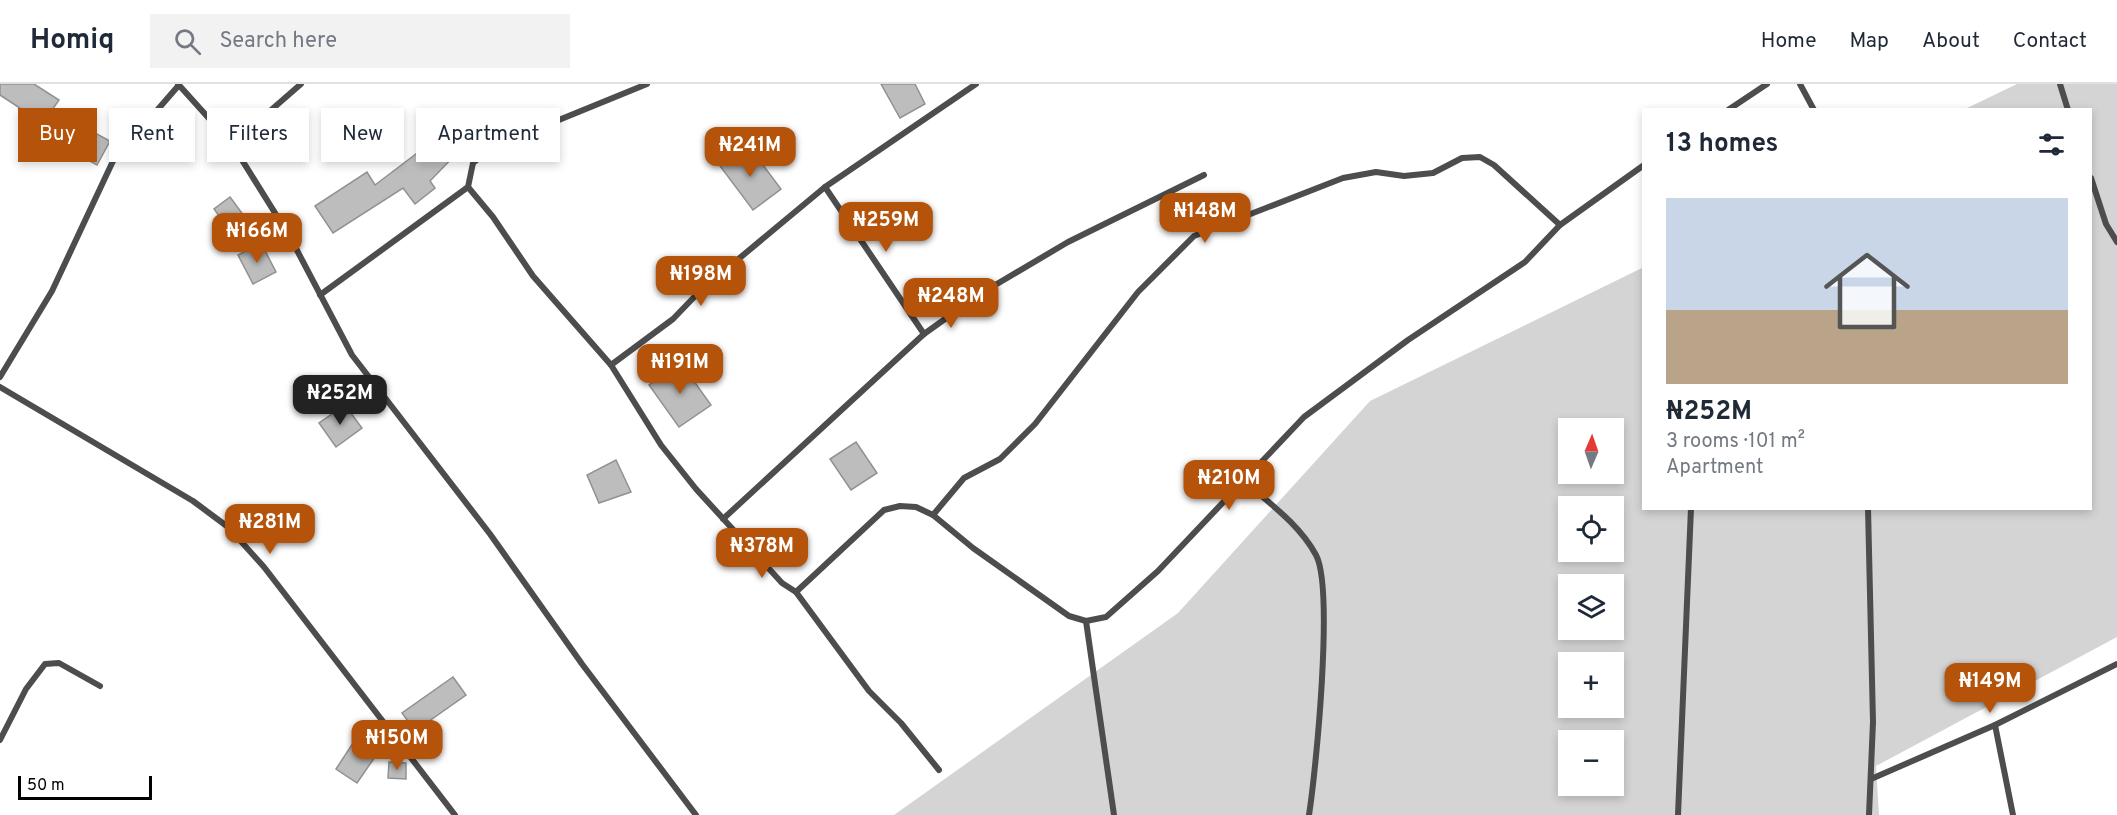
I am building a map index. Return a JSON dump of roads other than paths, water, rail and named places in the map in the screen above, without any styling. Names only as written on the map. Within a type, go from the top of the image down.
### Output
[{"type":"street","points":[[0,377],[52,291],[113,161],[179,84],[207,116]]},
{"type":"street","points":[[273,108],[301,84]]},
{"type":"street","points":[[646,84],[493,147],[473,163],[468,187],[493,217],[533,276],[611,365],[661,445],[723,519],[782,583],[796,592],[868,692],[901,723],[939,770]]},
{"type":"street","points":[[611,365],[673,319],[700,291],[825,187],[976,84]]},
{"type":"street","points":[[1731,108],[1767,84]]},
{"type":"street","points":[[1800,84],[1813,108]]},
{"type":"street","points":[[2060,84],[2067,108]]},
{"type":"street","points":[[933,515],[964,478],[1000,459],[1035,424],[1138,292],[1194,236],[1343,178],[1376,172],[1404,176],[1433,173],[1462,158],[1471,157],[1480,157],[1494,165],[1560,225]]},
{"type":"street","points":[[243,162],[290,237],[352,355],[490,534],[582,664],[696,815]]},
{"type":"street","points":[[796,592],[884,510],[900,506],[916,507],[933,515],[973,548],[1069,616],[1086,621],[1106,617],[1158,571],[1304,417],[1408,340],[1525,262],[1560,225],[1642,166]]},
{"type":"street","points":[[723,519],[924,334],[980,294],[1068,242],[1204,175]]},
{"type":"street","points":[[2092,181],[2106,224],[2117,242]]},
{"type":"street","points":[[320,294],[468,187]]},
{"type":"street","points":[[825,187],[924,334]]},
{"type":"street","points":[[0,387],[193,501],[228,527],[264,567],[455,815]]},
{"type":"street","points":[[1243,480],[1300,530],[1317,558],[1323,595],[1323,642],[1310,815]]},
{"type":"street","points":[[1678,815],[1691,510]]},
{"type":"street","points":[[1868,510],[1873,722],[1869,815]]},
{"type":"street","points":[[1086,621],[1114,815]]},
{"type":"street","points":[[0,740],[26,689],[45,664],[59,663],[100,686]]},
{"type":"street","points":[[1870,779],[1995,725],[2117,664]]},
{"type":"street","points":[[1995,725],[2013,815]]}]
